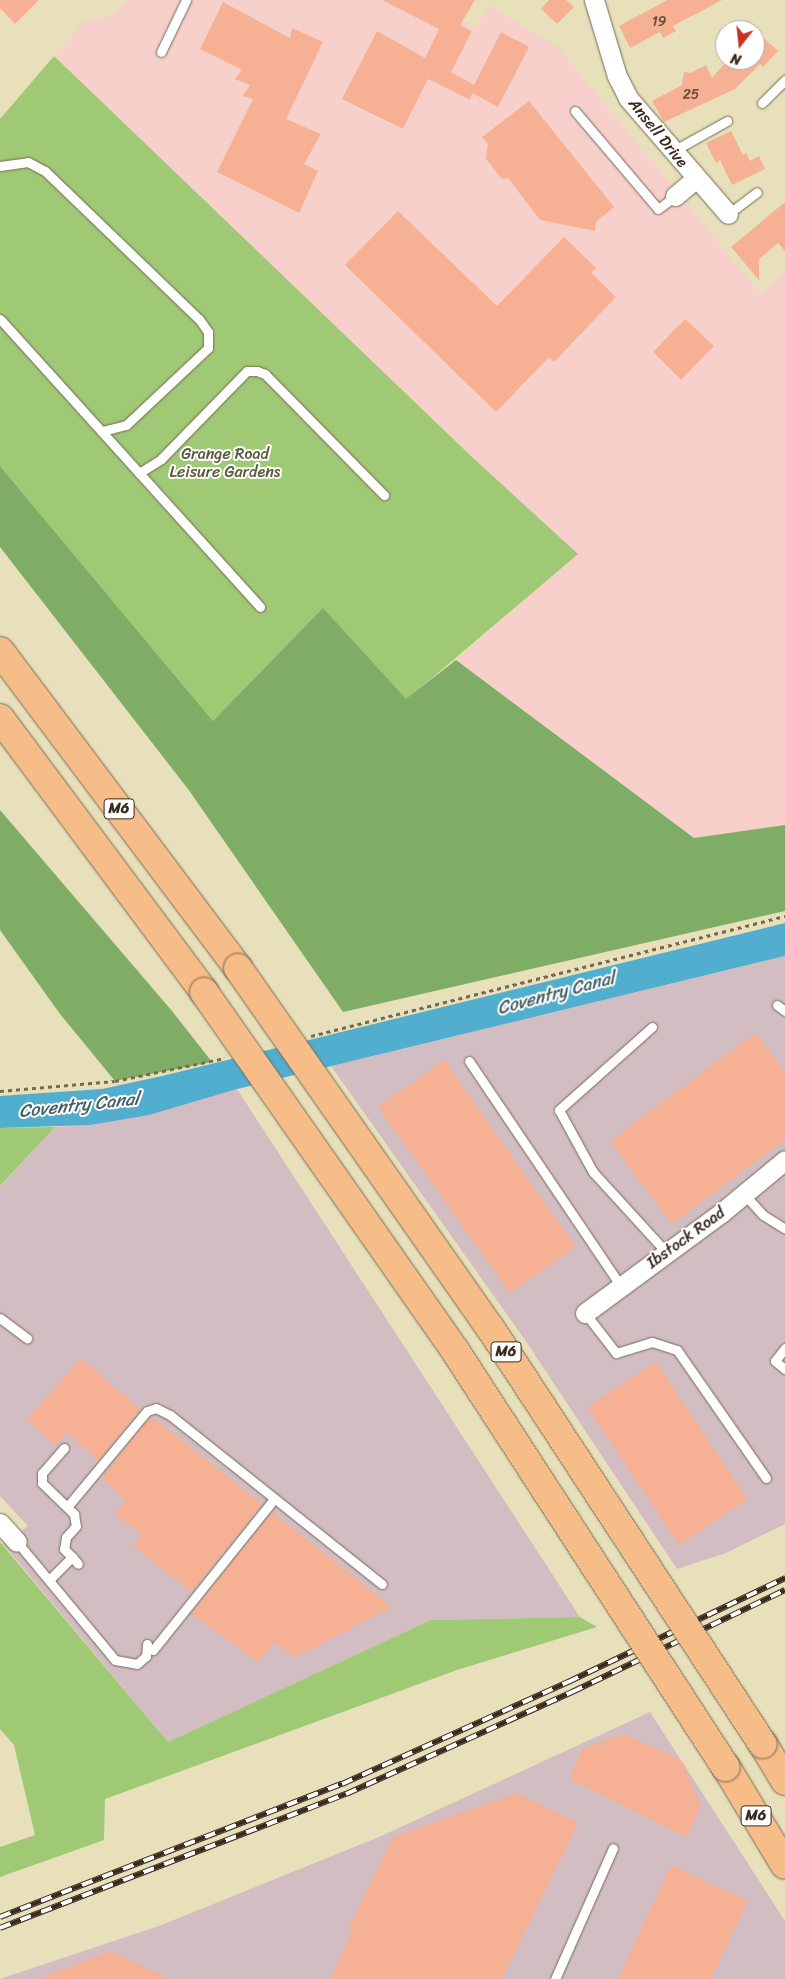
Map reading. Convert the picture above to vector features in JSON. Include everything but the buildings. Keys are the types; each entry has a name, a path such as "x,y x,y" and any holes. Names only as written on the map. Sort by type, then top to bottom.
{"highway":[{"name":"M6","path":"0,650 238,968 491,1329 785,1781"},
{"name":"M6","path":"0,718 204,992 456,1352 726,1767 785,1865"}],"street":[{"name":"Ansell Drive","path":"594,0 617,76 628,98 695,179 728,214"},
{"name":"Ansell Drive","path":"675,196 695,179"},
{"name":"Ibstock Road","path":"584,1312 744,1194 785,1160"},
{"path":"0,1523 17,1542"}],"lane":[{"path":"161,52 186,0"},
{"path":"762,103 785,80"},
{"path":"575,111 658,209 675,196"},
{"path":"672,151 727,121"},
{"path":"0,166 28,162 45,171 199,319 208,332 208,348 154,399 126,425 102,432"},
{"path":"728,214 757,192"},
{"path":"0,319 260,607"},
{"path":"139,473 161,459 247,371 257,371 265,374 384,495"},
{"path":"777,1005 785,1012"},
{"path":"652,1027 559,1110 593,1172 666,1252"},
{"path":"469,1061 620,1286"},
{"path":"744,1194 763,1215 785,1229"},
{"path":"584,1312 616,1353 652,1342 677,1350 766,1478"},
{"path":"0,1318 28,1338"},
{"path":"785,1348 775,1361 785,1369"},
{"path":"67,1507 147,1411 156,1408 170,1415 382,1584"},
{"path":"49,1580 75,1560 64,1549 66,1538 76,1526 74,1514 42,1483 42,1473 64,1448"},
{"path":"17,1542 115,1660 137,1664 146,1656 150,1647 274,1498"},
{"path":"555,1979 613,1848"}],"path":[{"path":"304,1038 785,916"},
{"path":"0,1091 115,1081 230,1057"}],"shaded area":[{"path":"129,0 426,0 475,27 490,6 559,48 761,294 785,272 785,825 694,838 456,660 578,554 472,457 54,56 84,21 113,15"},
{"path":"785,956 785,1524 726,1553 677,1569 525,1340 331,1066"},
{"path":"237,1089 580,1617 431,1620 168,1742 3,1544 28,1526 0,1496 0,1187 55,1127 90,1125"},
{"path":"650,1712 785,1921 785,1979 0,1979 159,1926 379,1837"}],"green space":[{"name":"Grange Road Leisure Gardens","path":"54,56 472,457 578,554 406,700 323,609 213,721 0,466 0,119"},
{"path":"0,466 213,721 323,608 406,699 456,660 694,838 785,825 785,911 343,1012 188,789 0,547"},
{"path":"0,810 172,1011 212,1062 115,1081 60,1014 0,930"},
{"path":"55,1127 0,1186 0,1128"},
{"path":"0,1542 168,1742 431,1620 580,1617 597,1627 457,1670 105,1799 104,1840 0,1877 0,1847 35,1835 14,1745 0,1729"}],"water":[{"name":"Coventry Canal","path":"785,923 785,956 237,1089 149,1115 90,1125 0,1128 0,1096 102,1089 162,1076"}],"railway":[{"path":"0,1917 342,1784 568,1682 785,1578"},
{"path":"0,1928 346,1794 572,1692 785,1590"}]}
